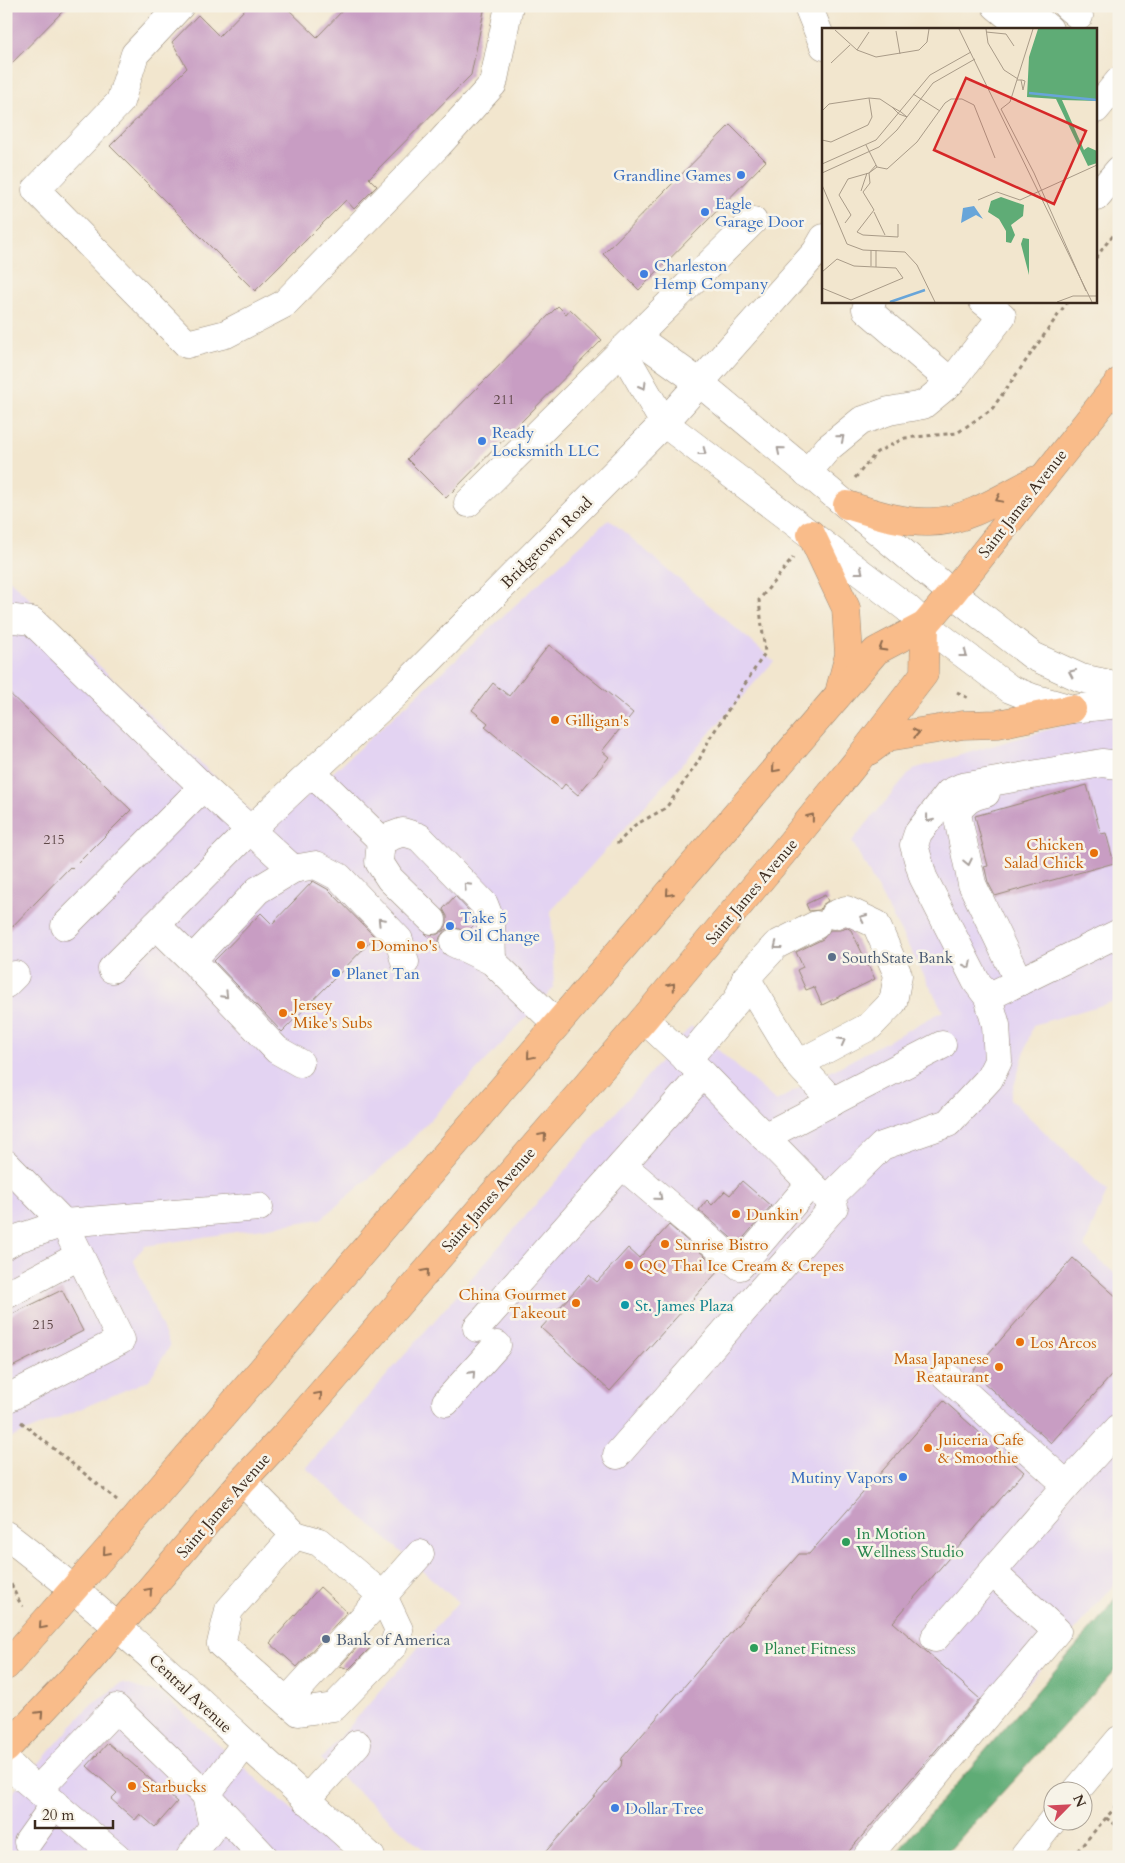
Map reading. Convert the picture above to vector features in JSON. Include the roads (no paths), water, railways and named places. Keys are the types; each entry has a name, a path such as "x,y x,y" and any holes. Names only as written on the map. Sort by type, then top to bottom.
{"main road":[{"name":"Saint James Avenue","path":"6,1666 74,1589 876,651 925,625 1119,382"},
{"path":"847,505 898,519 931,522 962,517 1042,477"},
{"path":"812,534 846,608 850,655 839,694"},
{"name":"Saint James Avenue","path":"6,1749 88,1662 242,1481 288,1432 644,1019 781,855 858,760 924,674 925,625"},
{"path":"858,760 888,737 962,725 998,724 1072,709"}],"street":[{"path":"180,6 135,54 120,102 36,190 187,344 226,334 284,304 439,144 493,84 509,6"},
{"path":"808,6 822,41"},
{"path":"996,6 1023,28"},
{"path":"1021,6 1066,19"},
{"path":"1045,6 1066,19"},
{"path":"1098,107 1119,81"},
{"path":"1098,192 1119,170"},
{"path":"468,503 753,221"},
{"name":"Bridgetown Road","path":"112,969 250,830 401,689 664,423 816,252 822,242"},
{"path":"871,302 866,309 951,382"},
{"path":"807,473 828,448 861,421 889,412 923,405 951,382 999,306"},
{"path":"629,343 700,383 952,593 1034,656 1081,678 1119,686"},
{"path":"629,343 664,423 812,534 907,608 925,625 1010,689 1033,698 1072,709 1119,704"},
{"path":"6,618 32,621 203,787 292,869"},
{"path":"622,1165 740,1266 882,1146 948,1123 989,1079 998,1061 996,1025 988,997 976,982 923,877 914,845 918,833 949,793 962,787 1102,763 1119,765"},
{"path":"1019,982 972,884 957,814 961,804 974,796 1001,788 1103,773 1119,765"},
{"path":"312,773 381,840"},
{"path":"65,926 203,787"},
{"path":"381,840 403,832 419,837 484,904 491,922 492,961"},
{"path":"381,840 379,862 390,879 432,920"},
{"path":"192,960 258,890 292,869 316,865 339,877 400,940 405,962"},
{"path":"477,1328 622,1165 695,1067 738,999 746,978 776,945 846,910 876,924 898,976 893,1002 870,1026 798,1064"},
{"path":"156,925 192,960 277,1050 300,1063"},
{"path":"988,997 1119,933"},
{"path":"454,943 492,961 557,1024"},
{"path":"746,978 798,1064 833,1102"},
{"path":"644,1019 695,1067 822,1195"},
{"path":"764,1137 942,1045"},
{"path":"6,1164 64,1223 121,1340 10,1408"},
{"path":"617,1455 822,1195"},
{"path":"6,1245 16,1239 64,1223 259,1207"},
{"path":"6,1294 80,1256"},
{"path":"446,1402 497,1346"},
{"path":"945,1375 1067,1485"},
{"path":"935,1638 1067,1485 1119,1428"},
{"path":"242,1481 295,1535 319,1542 389,1608 399,1630 393,1646 334,1706 299,1706 221,1644 229,1610 295,1535"},
{"name":"Central Avenue","path":"6,1535 74,1589 142,1647 306,1800 372,1857"},
{"path":"299,1706 389,1608 420,1554"},
{"path":"867,1857 1057,1631 993,1573"},
{"path":"28,1842 46,1797 116,1708 206,1795 264,1857"},
{"path":"1085,1780 1119,1740"},
{"path":"206,1795 246,1744"},
{"path":"306,1800 358,1744"},
{"path":"6,1761 117,1857"},
{"path":"190,1857 213,1827 206,1795"},
{"path":"1024,1857 1045,1830"}],"place":[{"name":"Grandline Games","path":"741,175"},
{"name":"Eagle Garage Door","path":"705,212"},
{"name":"Charleston Hemp Company","path":"644,274"},
{"name":"Ready Locksmith LLC","path":"482,441"},
{"name":"Gilligan's","path":"555,720"},
{"name":"Chicken Salad Chick","path":"1094,853"},
{"name":"Take 5 Oil Change","path":"450,926"},
{"name":"Domino's","path":"361,945"},
{"name":"SouthState Bank","path":"832,957"},
{"name":"Planet Tan","path":"336,973"},
{"name":"Jersey Mike's Subs","path":"283,1013"},
{"name":"Dunkin'","path":"736,1214"},
{"name":"Sunrise Bistro","path":"665,1244"},
{"name":"QQ Thai Ice Cream & Crepes","path":"629,1265"},
{"name":"China Gourmet Takeout","path":"576,1303"},
{"name":"St. James Plaza","path":"625,1305"},
{"name":"Los Arcos","path":"1020,1342"},
{"name":"Masa Japanese Reataurant","path":"999,1367"},
{"name":"Juiceria Cafe & Smoothie","path":"928,1448"},
{"name":"Mutiny Vapors","path":"903,1477"},
{"name":"In Motion Wellness Studio","path":"846,1542"},
{"name":"Bank of America","path":"326,1639"},
{"name":"Planet Fitness","path":"754,1648"},
{"name":"Starbucks","path":"132,1786"},
{"name":"Dollar Tree","path":"615,1808"}]}
